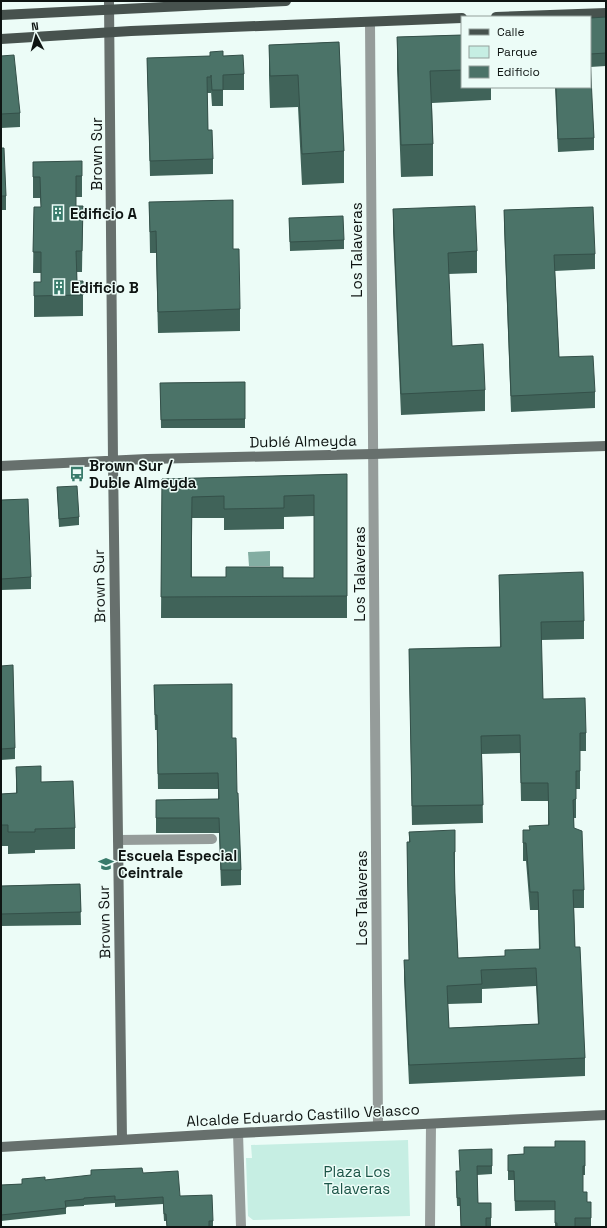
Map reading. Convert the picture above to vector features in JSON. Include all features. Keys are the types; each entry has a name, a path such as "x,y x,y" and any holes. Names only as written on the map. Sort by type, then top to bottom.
{"main road":[{"path":"1,15 109,5 286,1"},
{"name":"Brown Sur","path":"109,5 112,461 122,1140"},
{"path":"524,16 606,13"},
{"path":"1,39 110,32 461,18"},
{"name":"Dublé Almeyda","path":"1,466 112,461 606,446"},
{"name":"Alcalde Eduardo Castillo Velasco","path":"1,1147 606,1115"}],"street":[{"name":"Los Talaveras","path":"370,22 378,1126"},
{"path":"118,840 212,839"},
{"path":"430,1227 431,1124"},
{"path":"238,1134 241,1227"}],"green space":[{"name":"Plaza Los Talaveras","path":"408,1140 410,1216 253,1220 248,1216 246,1158 252,1158 251,1145"}],"shaded area":[{"path":"270,551 270,566 249,566 248,552"}],"building":[{"path":"606,17 606,53 591,54 591,18"},
{"path":"461,35 461,70 430,71 433,144 401,145 397,37"},
{"path":"339,42 344,151 302,154 298,75 270,76 269,45"},
{"path":"223,51 223,56 243,55 244,74 223,75 223,90 212,90 211,75 211,77 207,77 208,130 212,130 213,159 150,161 147,58 210,56 210,52"},
{"path":"14,55 20,113 1,114 1,56"},
{"path":"591,77 594,138 558,139 556,88 591,88"},
{"path":"1,148 4,148 6,196 1,196"},
{"path":"82,161 82,176 76,176 76,206 83,206 82,251 76,251 77,281 83,281 83,295 34,296 34,282 41,282 41,252 33,252 34,207 41,207 40,177 33,177 33,162"},
{"path":"233,200 233,249 239,249 240,309 158,312 156,231 150,232 149,202"},
{"path":"475,206 477,251 448,253 452,346 483,344 485,390 401,394 393,209"},
{"path":"593,207 595,254 554,255 559,357 593,356 595,392 511,396 504,210"},
{"path":"343,216 344,240 290,242 289,218"},
{"path":"245,382 245,419 161,420 160,383"},
{"path":"347,474 347,596 161,597 162,479","holes":["314,495 314,578 283,578 283,567 226,567 226,577 191,577 192,497 224,496 224,509 284,508 284,496"]},
{"path":"77,486 79,517 59,519 57,487"},
{"path":"28,499 31,577 1,579 1,500"},
{"path":"583,572 584,621 541,622 543,699 585,698 586,733 580,733 580,771 576,771 576,799 573,800 574,828 582,831 584,890 573,890 575,947 580,947 585,1058 409,1065 404,960 409,960 407,842 410,842 409,832 455,830 454,852 458,958 505,956 505,950 540,949 538,892 530,892 526,843 523,843 523,830 530,830 529,826 549,825 548,783 521,783 520,735 481,736 483,805 412,806 409,649 501,647 499,575","holes":["536,968 539,1024 449,1028 447,986 482,984 481,970"]},
{"path":"13,665 15,748 1,749 1,666"},
{"path":"232,684 232,738 236,738 241,870 221,870 219,818 156,818 156,800 219,799 218,773 158,774 157,715 155,715 154,685"},
{"path":"41,766 41,782 73,781 75,828 35,829 35,832 8,832 8,825 1,825 1,794 17,793 16,767"},
{"path":"80,884 81,912 1,914 1,886"},
{"path":"555,1141 585,1141 583,1192 587,1192 587,1202 591,1202 591,1218 575,1218 575,1227 557,1227 557,1223 555,1223 555,1201 515,1201 514,1171 508,1171 508,1155 524,1154 524,1147 555,1147"},
{"path":"492,1149 492,1166 477,1166 478,1203 491,1203 491,1218 486,1218 486,1227 461,1227 460,1198 457,1198 456,1171 460,1171 459,1150"},
{"path":"142,1168 143,1173 178,1171 180,1196 212,1195 213,1221 209,1221 209,1227 167,1227 166,1214 164,1214 163,1197 115,1200 115,1196 84,1198 65,1201 66,1208 1,1215 1,1185 22,1184 22,1179 45,1177 45,1180 91,1175 91,1170"}],"place":[{"name":"Edificio A","path":"58,213"},
{"name":"Edificio B","path":"59,287"},
{"name":"Brown Sur / Duble Almeyda","path":"77,474"},
{"name":"Escuela Especial Ceintrale","path":"106,864"}]}
